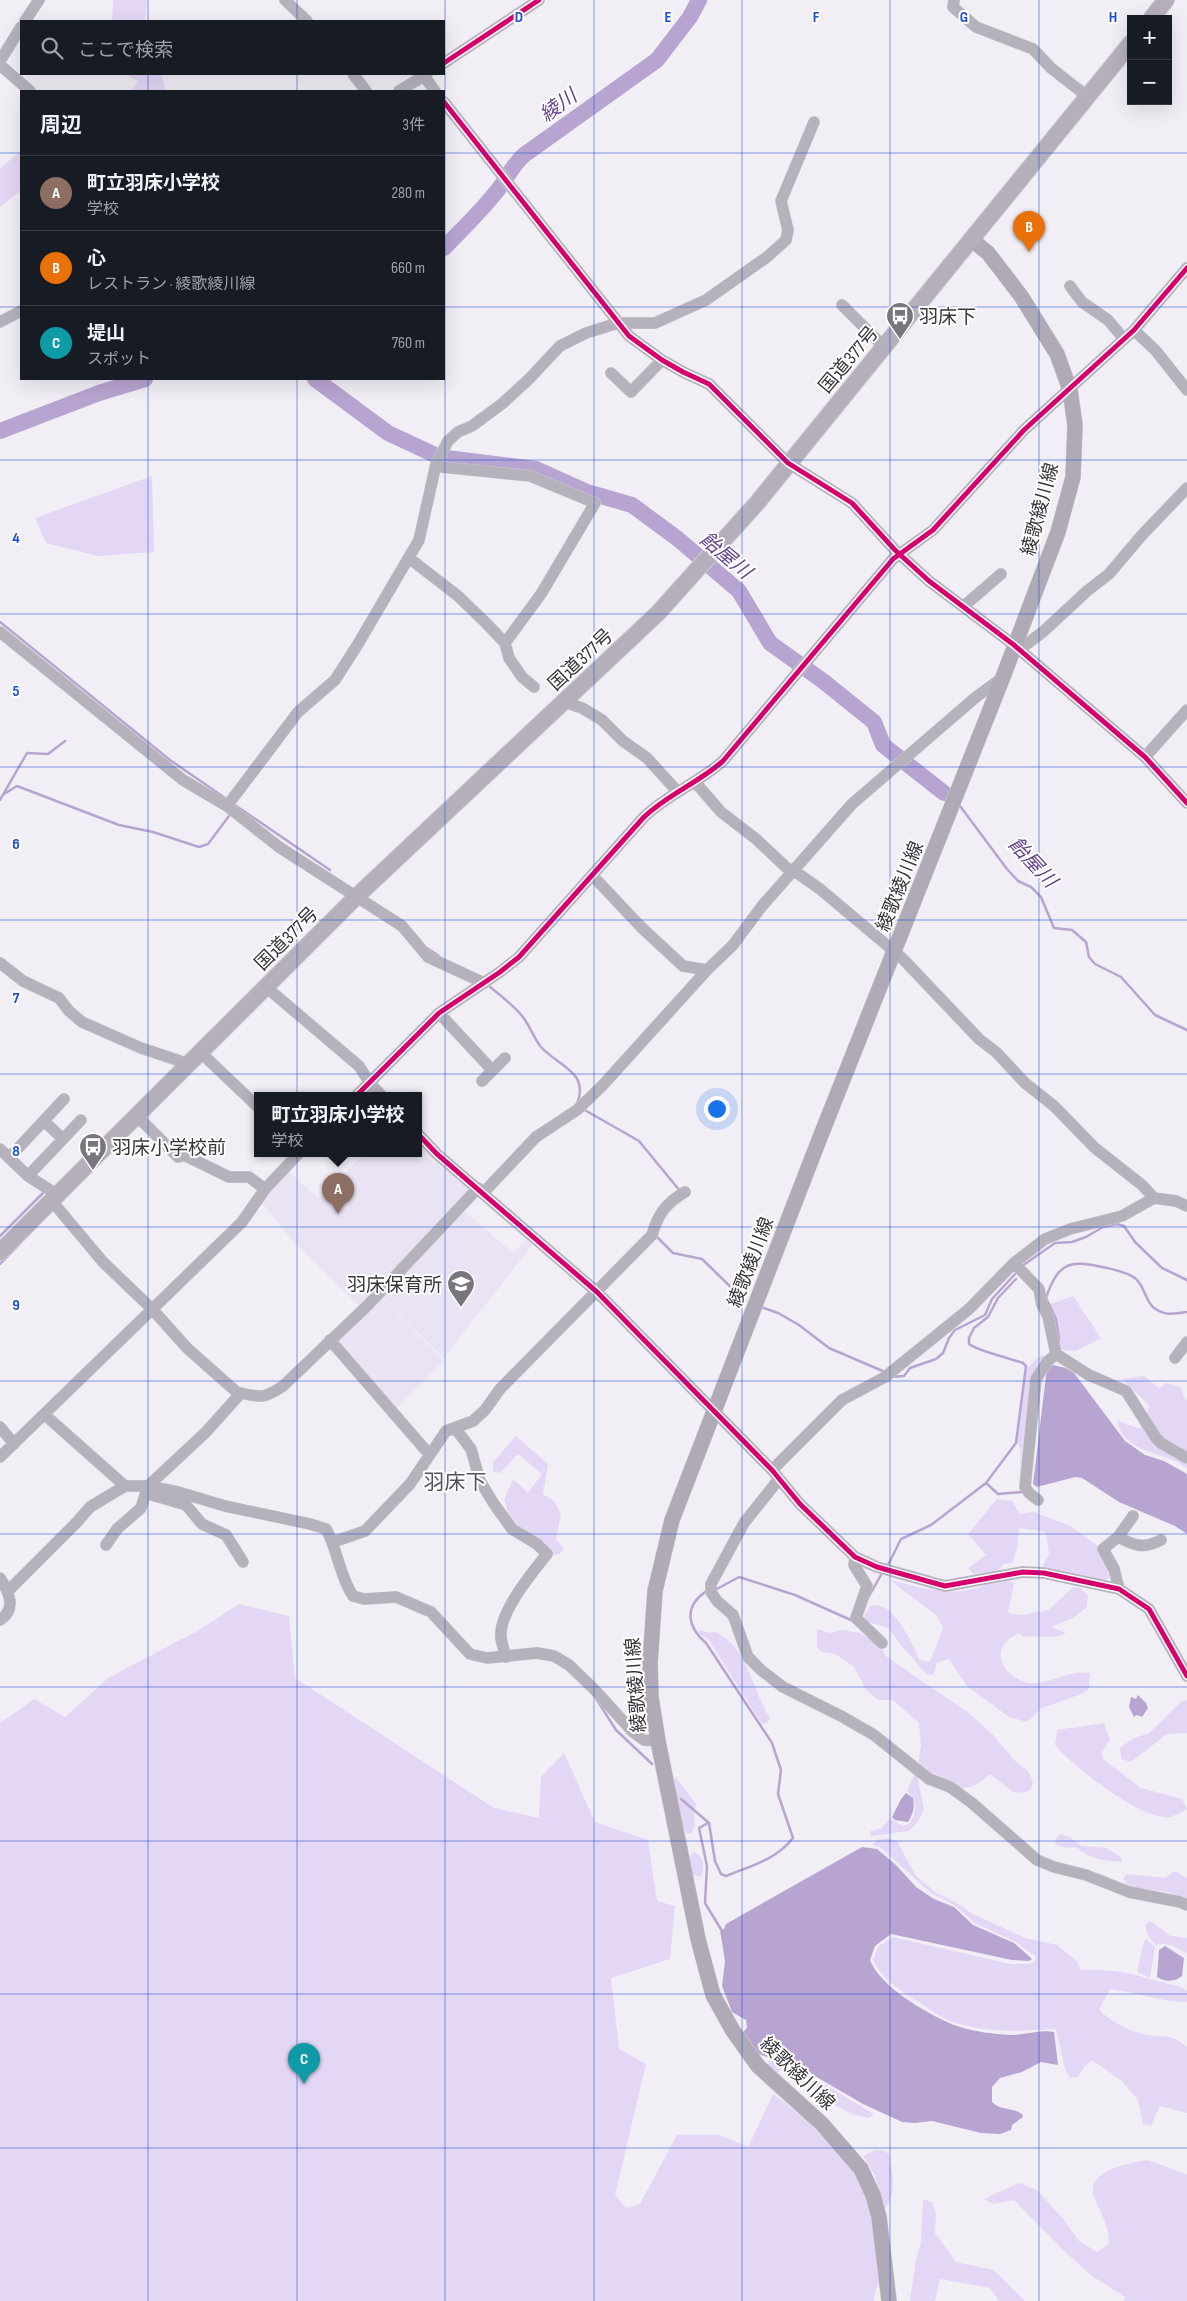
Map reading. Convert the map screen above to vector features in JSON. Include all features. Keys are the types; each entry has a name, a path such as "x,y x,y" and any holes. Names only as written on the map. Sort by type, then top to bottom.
{"highway":[{"path":"1154,15 1166,0"},
{"name":"国道377号","path":"0,1252 357,896 658,612 757,503 1127,48"}],"main road":[{"name":"綾歌綾川線","path":"889,2301 879,2217 873,2194 861,2169 826,2128 758,2066 732,2032 713,1995 698,1938 658,1741 651,1696 650,1663 655,1591 672,1520 713,1410 894,952 1003,678 1017,648 1058,532 1072,477 1075,425 1070,390 1058,354 1021,296 988,253 972,240"}],"street":[{"path":"26,20 39,0"},
{"path":"285,0 306,20"},
{"path":"445,62 538,0"},
{"path":"954,0 953,7 976,27 1033,49 1051,68 1088,97"},
{"path":"0,61 20,29"},
{"path":"0,65 29,90"},
{"path":"354,75 365,90"},
{"path":"402,90 429,81"},
{"path":"445,103 539,224 630,336 662,360 709,384 788,463 852,503 878,533 929,581 1017,648 1145,757 1187,803"},
{"path":"229,803 298,712 335,680 419,540 436,464 448,442 458,432 472,426 503,403 529,380 560,346 586,333 618,323 655,323 706,300 786,240 788,230 781,201 814,122"},
{"path":"360,1092 439,1013 484,983 518,957 659,802 706,776 723,761 802,664 893,559 933,530 1024,430 1134,330 1187,268"},
{"path":"1070,286 1082,302 1108,320 1124,339"},
{"path":"842,305 884,347"},
{"path":"0,322 20,312"},
{"path":"1134,330 1156,350 1187,390"},
{"path":"611,373 632,392 662,360"},
{"path":"436,464 442,467 530,476 596,503 541,594 505,643"},
{"path":"1017,648 1044,631 1087,591 1109,574 1142,535 1187,488"},
{"path":"409,558 458,596 505,643 509,658 522,677 534,687"},
{"path":"964,606 1001,574"},
{"path":"0,632 183,780 229,803 279,846 402,926 428,957 484,983"},
{"path":"106,1544 117,1530 141,1508 147,1490 205,1433 241,1393 259,1398 266,1397 283,1386 368,1305 536,1137 578,1110 707,970 733,945 762,906 852,804 976,698 1003,678"},
{"path":"564,702 582,708 602,720 623,741 647,758 678,791"},
{"path":"1145,757 1187,710"},
{"path":"695,782 721,812 756,839 787,868 793,870 858,919 949,1006 978,1039 996,1052 1025,1083 1054,1106 1095,1148 1142,1185 1154,1198"},
{"path":"592,875 641,927 683,966 707,970"},
{"path":"0,963 23,981 59,998 69,1011 82,1022 141,1048 195,1058 254,1105"},
{"path":"266,987 359,1066 370,1083 379,1092"},
{"path":"439,1013 492,1070"},
{"path":"482,1081 505,1058"},
{"path":"10,1158 64,1099"},
{"path":"136,1115 178,1157 184,1155 229,1177 249,1177 265,1188"},
{"path":"28,1176 81,1120"},
{"path":"44,1121 63,1139"},
{"path":"422,1138 437,1154 597,1292 713,1410 800,1504 855,1557 877,1567 945,1586 1023,1572 1044,1573 1119,1589 1150,1609 1187,1676"},
{"path":"0,1149 28,1176 54,1197 103,1262 153,1310 187,1348 240,1395"},
{"path":"0,1457 242,1222 265,1188 295,1157"},
{"path":"333,1542 365,1531 410,1484 446,1431 473,1421 485,1410 500,1389 652,1235 656,1221 671,1200 682,1194"},
{"path":"1187,1206 1176,1201 1154,1198 1122,1216 1070,1229 1045,1239 1018,1267 888,1375 842,1400 775,1475 744,1523 711,1584 711,1592 717,1601 733,1615 748,1657 783,1687 874,1735 921,1774 950,1786 1037,1860 1054,1867 1086,1874 1129,1892 1187,1905"},
{"path":"1018,1267 1039,1289 1042,1305 1048,1316 1056,1354 1089,1375 1126,1391 1156,1438 1187,1458"},
{"path":"330,1340 429,1454"},
{"path":"1175,1358 1187,1342"},
{"path":"1038,1500 1028,1493 1025,1487 1036,1379 1047,1362 1056,1354"},
{"path":"45,1415 124,1486 178,1492 225,1506 326,1529 333,1542 345,1584 352,1596 364,1599 396,1598 414,1604 430,1612 470,1654 486,1658 537,1653 554,1656 570,1665 633,1732 644,1740 658,1741"},
{"path":"0,1427 14,1444"},
{"path":"456,1428 471,1449 480,1482 512,1529 537,1544 547,1554 517,1593 506,1617 501,1636 506,1657"},
{"path":"8,1591 90,1507 124,1486"},
{"path":"147,1490 186,1505 202,1524 226,1535 243,1562"},
{"path":"1119,1589 1114,1569 1103,1549 1118,1537 1133,1516"},
{"path":"1118,1537 1131,1544 1149,1547 1161,1540"},
{"path":"855,1557 854,1565 867,1586 858,1619 882,1643"},
{"path":"0,1578 8,1591 11,1603 5,1616 0,1620"}],"shaded area":[{"path":"111,0 147,0 145,20 112,20 113,2"},
{"path":"126,75 161,75 166,90 132,90 138,81"},
{"path":"20,152 20,191 0,207 0,168"},
{"path":"152,476 154,552 98,556 46,543 35,518"},
{"path":"422,1143 472,1190 360,1307 291,1239 261,1202 287,1170 318,1198 362,1157 422,1157"},
{"path":"462,1209 513,1253 527,1238 534,1243 446,1355 445,1360 381,1295"},
{"path":"381,1296 444,1361 394,1411 334,1342"},
{"path":"1073,1296 1101,1338 1076,1351 1061,1350 1057,1343 1054,1319 1047,1305"},
{"path":"1045,1355 1038,1363 1031,1378 1019,1479 1021,1451 1017,1441 1025,1371 1038,1357"},
{"path":"1053,1365 1066,1368 1074,1373 1125,1441 1145,1455 1164,1461 1187,1474 1187,1534 1175,1526 1119,1502 1082,1478 1075,1477 1037,1487 1033,1484 1046,1376 1048,1369"},
{"path":"1144,1376 1159,1388 1167,1383 1181,1388 1187,1400 1187,1468 1178,1462 1136,1446 1127,1440 1121,1431 1117,1420 1140,1429 1150,1406 1122,1379"},
{"path":"516,1436 548,1464 543,1494 554,1501 561,1514 556,1539 563,1548 562,1552 557,1555 552,1554 545,1543 511,1521 504,1500 513,1479 528,1493 542,1474 518,1454 500,1473 493,1471 493,1462"},
{"path":"997,1499 1012,1501 1020,1514 1034,1512 1071,1526 1099,1547 1107,1563 1109,1578 1101,1582 1042,1567 1049,1554 1046,1532 1019,1528 1017,1548 1012,1563 1004,1564 995,1572 974,1574 968,1568 986,1555 968,1534"},
{"path":"890,1580 944,1591 969,1590 994,1582 1007,1581 1014,1583 1008,1613 1021,1615 1049,1610 1073,1587 1081,1588 1088,1596 1087,1607 1073,1618 1051,1627 1066,1633 1051,1637 1024,1637 1019,1633 1006,1642 1002,1648 1001,1656 1006,1670 1017,1679 1038,1683 1068,1675 1090,1673 1089,1689 1084,1693 1042,1708 1027,1722 1009,1717 967,1686 949,1659 937,1663 934,1674 927,1675 900,1644 889,1628 868,1622 864,1616 870,1606 886,1609 894,1615 906,1633 920,1660 930,1662 943,1628 937,1616"},
{"path":"239,1604 289,1616 295,1678 494,1808 539,1818 541,1777 564,1753 595,1822 648,1840 657,1901 675,1906 670,1959 611,1978 619,2049 646,2064 615,2195 626,2208 640,2204 677,2135 719,2135 748,2147 773,2094 800,2116 830,2145 844,2160 866,2193 874,2216 881,2276 874,2301 0,2301 0,1723 34,1699 65,1717 108,1678 201,1629"},
{"path":"817,1629 829,1633 842,1630 859,1633 878,1643 887,1657 969,1713 993,1735 1014,1760 1029,1772 1033,1782 1031,1789 1024,1793 1013,1792 990,1774 977,1784 962,1788 933,1776 918,1767 921,1745 919,1723 893,1700 878,1700 866,1690 854,1667 835,1654 821,1652 817,1647"},
{"path":"698,1630 710,1633 715,1631 729,1641 738,1651 770,1718 767,1723 762,1724 708,1639 699,1634"},
{"path":"1138,1695 1148,1708 1142,1717 1137,1715 1134,1717 1129,1707 1131,1697 1136,1699"},
{"path":"1187,1700 1187,1733 1167,1734 1131,1762 1121,1759 1120,1748 1132,1739 1149,1733 1182,1701"},
{"path":"1104,1723 1110,1740 1102,1752 1103,1759 1141,1788 1182,1799 1187,1809 1170,1817 1157,1816 1142,1810 1108,1790 1076,1766 1055,1745 1057,1730"},
{"path":"915,1773 917,1774 924,1810 917,1823 909,1831 870,1836 870,1831 880,1829 890,1819 903,1826 910,1823 915,1811 915,1803 907,1791"},
{"path":"675,1776 696,1804 692,1833 686,1833 681,1821 675,1796"},
{"path":"906,1793 913,1798 912,1814 908,1822 895,1820 892,1817"},
{"path":"1060,1834 1070,1837 1082,1846 1106,1848 1121,1857 1122,1862 1098,1859 1076,1847 1068,1848 1056,1845 1055,1840"},
{"path":"888,1838 897,1841 916,1876 935,1892 973,1914 1025,1938 1057,1945 1077,1961 1081,1970 1132,1974 1181,1987 1187,1991 1187,2002 1110,1989 1099,2010 1113,2021 1128,2029 1146,2035 1169,2037 1187,2047 1187,2113 1160,2106 1151,2126 1143,2124 1138,2100 1122,2081 1092,2060 1084,2067 1078,2077 1070,2078 1065,2069 1056,2029 1001,2030 959,2024 938,2015 890,1982 880,1972 873,1960 879,1946 893,1937 1010,1964 1030,1964 1035,1961 1036,1957 1016,1942 975,1923 953,1904 932,1894 880,1847 872,1845 876,1840"},
{"path":"862,1847 877,1849 896,1865 916,1887 934,1899 954,1907 973,1925 1014,1943 1032,1959 1029,1961 1012,1960 891,1934 875,1946 870,1960 875,1970 883,1979 903,1997 954,2025 979,2032 1004,2035 1044,2031 1054,2032 1058,2065 1041,2062 1022,2072 1000,2078 992,2087 992,2102 995,2105 1022,2114 1023,2117 1012,2125 1011,2130 1000,2134 981,2133 932,2121 902,2122 863,2104 820,2079 803,2068 787,2053 781,2052 767,2057 759,2054 743,2032 747,2028 746,2020 732,2012 722,1986 725,1961 720,1930 724,1929 726,1924"},
{"path":"694,1852 702,1859 703,1870 701,1877 693,1875 690,1866 689,1860"},
{"path":"1175,1871 1187,1878 1187,1898 1167,1892 1128,1887 1123,1878 1127,1874 1165,1878"},
{"path":"1150,1921 1171,1936 1187,1938 1187,1953 1172,1946 1156,1945 1148,1936 1145,1924"},
{"path":"1146,1939 1155,1947 1150,1978 1137,1972"},
{"path":"1165,1946 1184,1958 1182,1976 1177,1979 1166,1980 1157,1977 1159,1950"},
{"path":"786,2056 799,2069 874,2114 869,2118 852,2114 821,2098 809,2081 782,2069 776,2073 767,2066 770,2060"},
{"path":"875,2150 882,2150 889,2154 892,2168 893,2189 885,2209 875,2176 863,2156"},
{"path":"1148,2160 1187,2175 1187,2301 1123,2301 1125,2297 1092,2276 1061,2248 1014,2200 993,2204 984,2199 1019,2183 1037,2190 1064,2220 1079,2241 1097,2252 1109,2244 1106,2225 1095,2200 1093,2190 1095,2182 1101,2175 1110,2170 1130,2163"},
{"path":"923,2199 932,2202 936,2214 935,2233 956,2262 994,2270 1025,2301 999,2301 990,2288 940,2279 935,2301 910,2301 916,2259 921,2242"}],"waterway":[{"name":"綾川","path":"445,247 475,217 524,155 657,60 690,17 699,0"},
{"name":"綾川","path":"0,431 99,393 142,380"},
{"name":"飴屋川","path":"316,380 388,433 433,454"},
{"name":"飴屋川","path":"447,458 536,469 587,492 632,505 678,539 739,591 770,643 823,681 874,722 883,745 944,793"},
{"path":"0,622 170,760 228,800"},
{"path":"0,800 27,753 48,754 65,741"},
{"path":"4,794 17,786 119,825 153,832 199,847 208,844 229,816"},
{"path":"232,803 330,870"},
{"name":"飴屋川","path":"960,806 1007,869 1018,881 1031,887 1041,897 1054,928 1072,930 1086,942 1089,957 1095,964 1121,977 1155,1015 1187,1030"},
{"path":"427,948 439,956"},
{"path":"488,985 522,1015 541,1047 576,1077 580,1093 577,1104"},
{"path":"583,1109 639,1141 680,1191"},
{"path":"0,1236 44,1192"},
{"path":"1022,1266 1055,1243 1072,1242 1086,1237 1103,1227 1117,1224 1124,1226 1135,1242 1162,1268 1187,1280"},
{"path":"0,1264 34,1229"},
{"path":"656,1236 673,1253 702,1259 745,1301"},
{"path":"1059,1340 1056,1319 1046,1298 1056,1276 1068,1266 1075,1264 1095,1265 1127,1273 1139,1282 1149,1302 1158,1311 1174,1314 1187,1312"},
{"path":"891,1377 904,1376 910,1368 936,1359 943,1353 949,1338 955,1330 985,1315 992,1299 1017,1272"},
{"path":"888,1565 901,1539 931,1525 986,1483 1016,1443 1026,1366 1023,1363 986,1352 969,1344 969,1338 974,1328 988,1317 998,1298 1016,1279"},
{"path":"761,1307 778,1313 799,1325 829,1348 885,1372"},
{"path":"986,1483 998,1494 1022,1492"},
{"path":"868,1598 881,1575"},
{"path":"715,1590 739,1577 795,1595 853,1621"},
{"path":"681,1799 709,1823 715,1861 721,1874 726,1876 771,1857 793,1838 778,1794 781,1770 772,1743 692,1624 691,1611 698,1598 705,1592"},
{"path":"597,1700 616,1730 652,1764"},
{"path":"708,1823 699,1828 707,1866 705,1903 722,1931"}],"cycle path":[{"path":"445,62 539,0"},
{"path":"445,103 629,336 662,360 709,384 788,463 852,503 895,550 929,581 1014,645 1145,757 1187,803"},
{"path":"360,1092 439,1013 519,957 644,817 723,761 893,559 933,530 1024,430 1134,330 1187,268"},
{"path":"422,1138 437,1154 597,1292 772,1470 800,1504 855,1557 877,1567 945,1586 1023,1572 1044,1573 1119,1589 1149,1609 1187,1676"}],"place":[{"name":"心","path":"1029,252"},
{"name":"羽床下","path":"900,340"},
{"name":"羽床小学校前","path":"93,1171"},
{"name":"町立羽床小学校","path":"338,1214"},
{"name":"羽床保育所","path":"461,1308"},
{"name":"堤山","path":"304,2084"}],"district":[{"name":"羽床下","path":"455,1482"}]}
